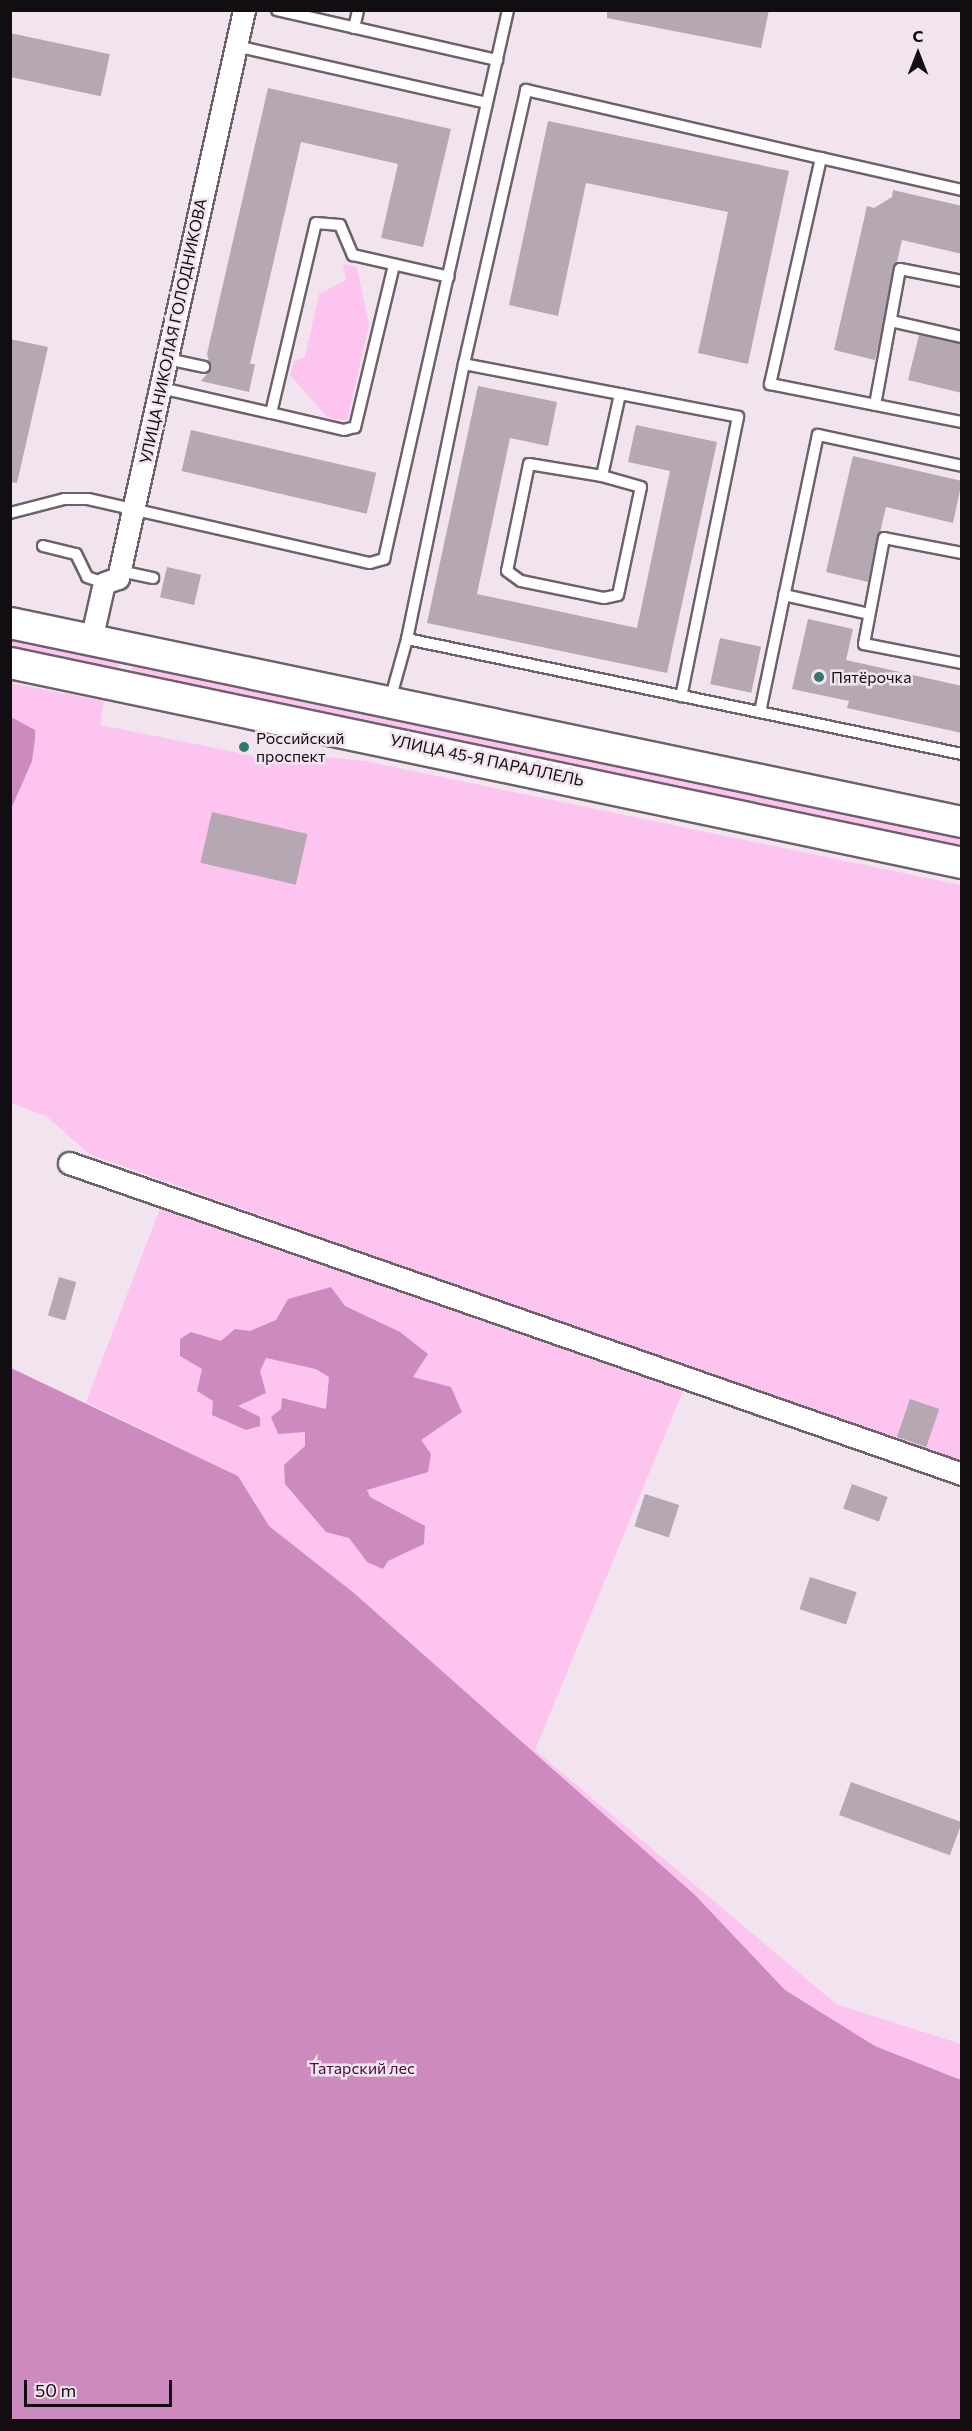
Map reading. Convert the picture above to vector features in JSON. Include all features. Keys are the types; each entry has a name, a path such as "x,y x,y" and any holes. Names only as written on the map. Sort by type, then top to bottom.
{"main road":[{"path":"10,623 962,822"},
{"name":"УЛИЦА 45-Я ПАРАЛЛЕЛЬ","path":"10,663 962,862"}],"street":[{"name":"УЛИЦА НИКОЛАЯ ГОЛОДНИКОВА","path":"91,640 134,509 244,10"},
{"path":"69,1163 962,1474"}],"lane":[{"path":"277,10 497,60"},
{"path":"354,28 358,10"},
{"path":"10,513 75,498 134,509 370,563 384,559 508,10"},
{"path":"236,46 487,103"},
{"path":"389,701 407,639 464,364 526,90 962,190"},
{"path":"821,158 771,384 962,422"},
{"path":"272,413 316,223 340,225 353,255 449,277"},
{"path":"161,388 344,430 355,427 394,265"},
{"path":"874,405 900,268 962,281"},
{"path":"891,321 962,337"},
{"path":"167,359 204,368"},
{"path":"464,364 738,417 681,696"},
{"path":"602,476 620,394"},
{"path":"760,712 818,435 962,466"},
{"path":"529,464 602,476 641,488 618,595 604,598 521,581 507,571 529,464"},
{"path":"962,538 960,552 884,538 864,644 962,663"},
{"path":"43,546 76,554 87,577 153,579"},
{"path":"784,595 869,614"},
{"path":"407,639 962,754"}],"shaded area":[{"path":"343,264 357,267 369,325 347,421 327,417 290,375 294,361 305,357 319,294 346,280"},
{"path":"11,632 121,655 117,674 10,651"},
{"path":"134,659 962,835 958,852 130,676"},
{"path":"10,683 104,701 100,725 270,759 278,752 365,761 961,885 961,1466 89,1154 46,1116 11,1103"},
{"path":"160,1208 683,1391 535,1750 836,2004 961,2044 961,2080 875,2046 785,1990 695,1895 354,1593 269,1526 238,1476 86,1402"}],"green space":[{"path":"11,717 35,730 35,739 32,761 11,809"},
{"path":"331,1287 345,1306 400,1332 428,1354 413,1377 451,1387 462,1412 421,1440 431,1454 428,1472 367,1490 370,1497 425,1526 424,1544 388,1561 383,1569 367,1562 349,1538 326,1532 285,1484 284,1465 305,1446 305,1432 278,1434 271,1417 281,1409 282,1398 326,1409 329,1377 316,1369 266,1358 260,1371 266,1393 238,1406 260,1417 260,1426 246,1430 212,1415 213,1401 197,1391 202,1369 180,1356 180,1339 191,1332 221,1341 235,1329 250,1331 276,1320 288,1299"},
{"name":"Татарский лес","path":"11,1368 238,1476 269,1526 354,1593 695,1895 785,1990 875,2046 961,2080 961,2420 11,2420"}],"building":[{"path":"607,10 769,10 761,48 607,18"},
{"path":"10,33 110,54 101,96 10,77"},
{"path":"268,88 451,129 423,247 381,238 398,164 301,142 250,364 255,364 249,392 201,381 211,369 207,354"},
{"path":"548,121 789,171 748,364 698,353 728,212 586,183 558,316 509,305"},
{"path":"893,190 962,206 962,254 902,240 875,360 834,350 867,206 874,208 892,197"},
{"path":"919,335 962,344 962,393 908,380"},
{"path":"10,339 48,347 17,483 10,482"},
{"path":"478,386 557,402 548,446 510,438 477,594 637,628 670,471 628,462 636,425 717,442 667,673 427,623"},
{"path":"191,430 376,473 367,514 182,471"},
{"path":"853,456 962,481 953,523 886,507 868,582 826,572"},
{"path":"167,567 201,575 194,605 160,597"},
{"path":"808,619 853,629 846,660 962,686 962,733 847,708 849,701 792,689"},
{"path":"720,638 761,647 751,693 710,684"},
{"path":"212,812 307,834 296,885 200,863"},
{"path":"59,1277 76,1282 65,1320 48,1315"},
{"path":"910,1399 939,1409 926,1447 897,1437"},
{"path":"852,1484 888,1497 879,1521 843,1508"},
{"path":"645,1494 679,1505 669,1537 634,1526"},
{"path":"810,1577 857,1592 846,1624 799,1609"},
{"path":"851,1782 962,1822 950,1855 839,1815"}],"place":[{"name":"Пятёрочка","path":"819,677"},
{"name":"Российский проспект","path":"244,747"}]}
